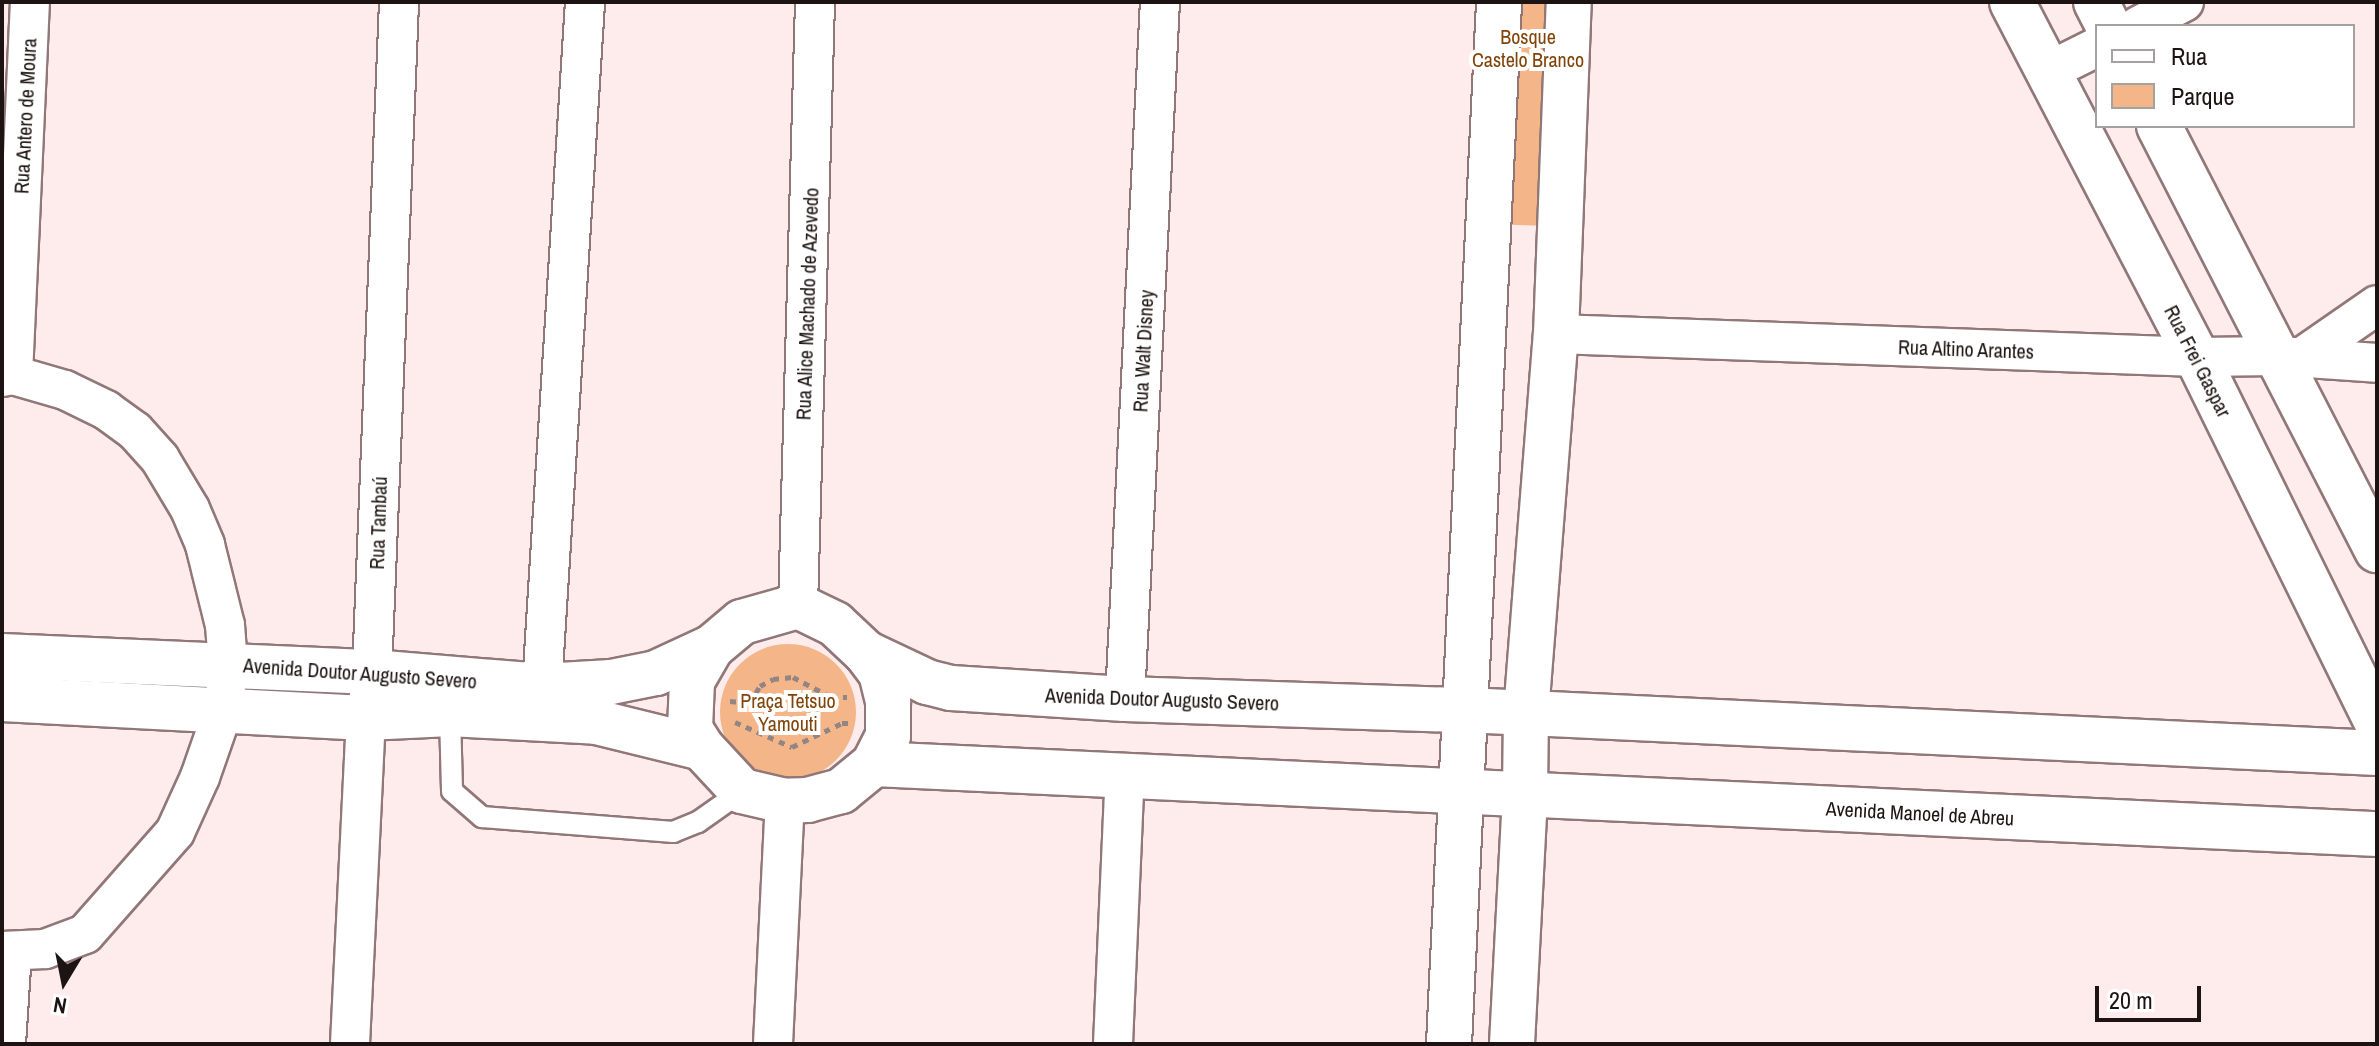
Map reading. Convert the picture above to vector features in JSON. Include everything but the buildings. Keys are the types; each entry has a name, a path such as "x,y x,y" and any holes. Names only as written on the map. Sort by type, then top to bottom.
{"street":[{"name":"Rua Antero de Moura","path":"8,376 30,2"},
{"name":"Rua Tambaú","path":"350,1044 366,718 372,672 399,2"},
{"path":"542,686 585,2"},
{"name":"Rua Alice Machado de Azevedo","path":"798,606 815,2"},
{"name":"Rua Walt Disney","path":"1125,699 1160,2"},
{"path":"1449,1044 1464,790 1465,710 1499,2"},
{"path":"1512,1044 1525,794 1526,713 1556,334 1569,2"},
{"name":"Rua Frei Gaspar","path":"2012,2 2197,357 2377,723"},
{"path":"2096,2 2107,24"},
{"path":"2142,24 2184,2"},
{"path":"2047,72 2095,48"},
{"path":"2160,128 2290,356 2377,550"},
{"path":"2290,356 2377,305"},
{"name":"Rua Altino Arantes","path":"1556,334 2197,357 2290,356 2377,363"},
{"path":"6,1044 7,952 45,949 85,934 175,832 200,777 224,708 228,665 225,625 205,545 190,509 160,459 135,431 106,410 65,390 8,376"},
{"path":"798,606 835,624 866,653 881,673 888,702 888,736 874,764 841,791 808,800 785,801 742,791 702,748 690,729 692,681 712,647 742,622 798,606"},
{"name":"Avenida Doutor Augusto Severo","path":"2,656 372,672 542,686 611,682 656,673 712,647"},
{"name":"Avenida Doutor Augusto Severo","path":"866,653 927,682 951,688 1125,699 1526,713"},
{"name":"Avenida Doutor Augusto Severo","path":"2,699 224,708 366,718 450,714 596,722 702,748"},
{"path":"1526,713 2377,753"},
{"path":"874,764 1464,790"},
{"path":"1113,1044 1125,773"},
{"name":"Avenida Manoel de Abreu","path":"1464,790 2377,834"},
{"path":"773,1044 785,801"}],"lane":[{"path":"450,714 452,791 482,817 673,832 698,822 742,791"}],"green space":[{"name":"Bosque Castelo Branco","path":"1494,2 1567,2 1551,226 1481,224"},
{"name":"Praça Tetsuo Yamouti","path":"788,644 814,649 836,664 851,686 856,712 851,738 836,760 814,775 788,780 762,775 740,760 725,738 720,712 725,686 740,664 762,649"}]}
